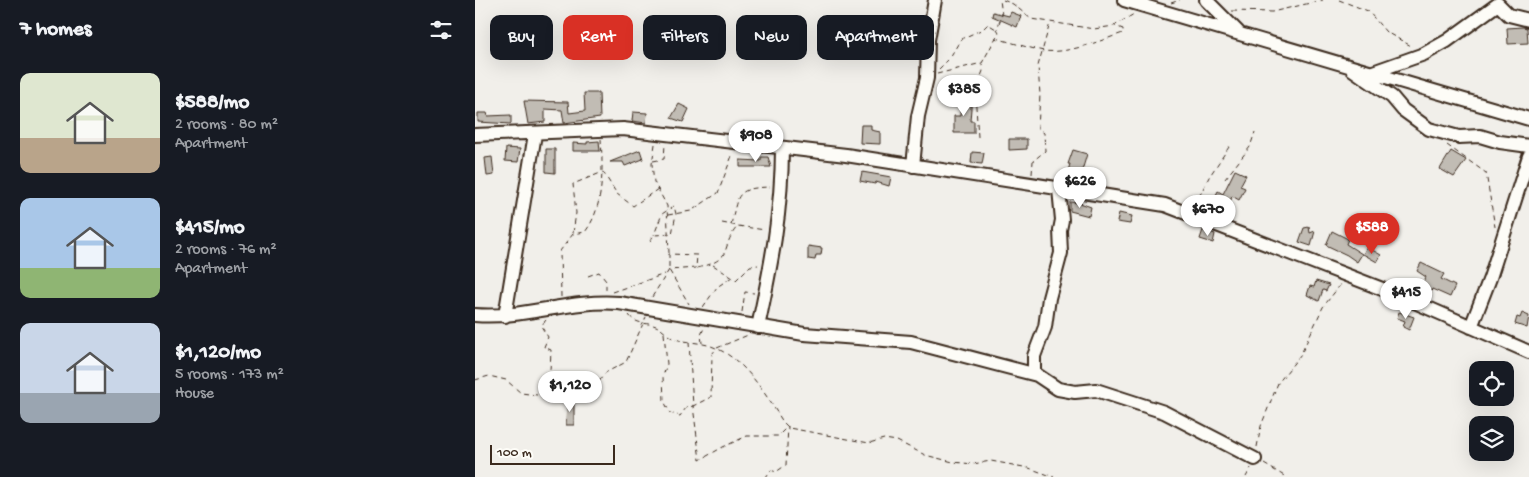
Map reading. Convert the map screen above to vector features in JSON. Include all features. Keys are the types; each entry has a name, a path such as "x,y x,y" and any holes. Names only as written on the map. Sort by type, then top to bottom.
{"street":[{"path":"913,166 918,116 927,78 928,40 935,0"},
{"path":"1124,0 1373,72 1529,120"},
{"path":"1206,0 1240,34"},
{"path":"1373,72 1424,54 1447,41 1498,4 1509,15 1529,20"},
{"path":"1349,66 1392,97 1403,110 1429,130 1459,137 1480,136 1500,142 1529,146"},
{"path":"475,135 623,129 737,142 913,166 1165,205 1343,274 1529,352"},
{"path":"505,316 535,134"},
{"path":"758,327 776,232 782,187 782,148"},
{"path":"1471,327 1490,278 1529,156"},
{"path":"1037,375 1033,365 1034,356 1045,327 1049,298 1059,268 1061,253 1060,230 1062,220 1059,189"},
{"path":"475,315 505,316 603,302 619,303 803,334 911,342 1037,375 1058,389 1075,392 1096,390 1165,412 1255,459"}],"path":[{"path":"978,136 975,92 983,71 982,63 999,32 997,29 1002,15 1000,0"},
{"path":"1003,0 1013,4 1031,18 1050,23 1064,22 1094,29 1115,26 1137,13"},
{"path":"1153,8 1180,0"},
{"path":"1217,11 1272,12 1323,0"},
{"path":"1339,0 1368,11 1386,32 1424,54"},
{"path":"1028,184 1033,172 1033,161 1045,151 1044,133 1038,128 1037,120 1040,95 1038,66 1050,23"},
{"path":"982,63 934,76 961,39 987,24 997,29"},
{"path":"995,38 1042,51 1079,46 1123,33 1123,29 1115,26"},
{"path":"573,234 585,232 592,224 603,172 600,130"},
{"path":"1225,180 1250,147 1255,132"},
{"path":"652,161 665,159 661,134"},
{"path":"661,134 652,161 654,182 667,209 669,270 700,317 704,328 696,342"},
{"path":"667,215 691,211 718,193 737,142"},
{"path":"1191,214 1209,177 1231,144"},
{"path":"1461,155 1486,173 1495,230"},
{"path":"603,172 617,194 633,206 658,189"},
{"path":"558,307 562,300 560,251 573,234 576,213 573,184 603,172"},
{"path":"731,225 738,196 749,188 782,187"},
{"path":"650,241 661,214 674,206 676,214 672,234 653,235"},
{"path":"722,224 776,232"},
{"path":"475,380 489,376 506,380 521,393 537,395 549,392 565,396 585,391 598,383 605,373 626,362 641,324 646,318 654,292 669,270 696,268 713,264 727,252 732,232 738,226"},
{"path":"669,254 697,254 696,268"},
{"path":"713,264 736,280 750,266 771,264"},
{"path":"588,276 599,272 606,281 606,294 666,274"},
{"path":"1246,477 1255,459 1261,426 1277,383 1301,354 1323,307 1340,285 1343,274"},
{"path":"700,317 717,287 732,278"},
{"path":"743,324 742,310 745,292 765,293"},
{"path":"619,303 631,319 641,324 650,324 673,339 703,343 717,348 733,358 752,377 788,426 786,465 776,472 771,470 766,477"},
{"path":"547,319 541,326 548,337 544,347 551,350 549,392"},
{"path":"664,332 667,364 663,376 664,401 670,413 680,416 685,408 711,397 712,354 717,348 749,335 758,327"},
{"path":"701,334 703,343"},
{"path":"689,341 693,406 700,460 723,446 747,436 778,436 788,426"},
{"path":"788,426 869,443 884,440 897,441 925,455 953,462 973,464 991,461 1029,468 1053,477"},
{"path":"1255,459 1286,477"}],"building":[{"path":"993,12 1009,16 1011,12 1021,16 1017,27 992,16"},
{"path":"1507,28 1527,28 1528,43 1508,44"},
{"path":"584,93 599,93 600,118 564,123 562,110 545,109 545,122 528,124 524,101 568,102 569,113 585,111"},
{"path":"961,95 972,96 970,121 974,121 974,133 954,133 954,116 960,116"},
{"path":"679,104 689,109 683,122 671,118"},
{"path":"633,112 647,113 646,123 632,121"},
{"path":"478,113 487,113 488,116 511,115 511,124 478,122"},
{"path":"861,125 871,125 871,130 880,132 880,144 860,143"},
{"path":"1009,139 1027,139 1027,149 1009,150"},
{"path":"599,141 600,151 573,151 573,143 587,144 587,142"},
{"path":"506,148 520,149 518,162 505,161"},
{"path":"546,149 555,149 555,173 546,172"},
{"path":"640,150 643,159 625,166 623,162 610,162"},
{"path":"1073,150 1087,154 1081,174 1068,171 1070,164 1068,164"},
{"path":"1451,151 1466,160 1454,177 1440,169"},
{"path":"972,152 984,153 982,164 971,163"},
{"path":"492,157 494,175 487,176 485,158"},
{"path":"761,157 768,157 771,167 740,167 740,160 761,161"},
{"path":"1235,170 1246,175 1240,186 1245,188 1239,200 1232,196 1227,213 1213,209 1215,202 1213,201 1218,191 1223,194"},
{"path":"862,172 891,177 889,186 876,182 875,184 860,181"},
{"path":"1070,202 1091,207 1089,216 1070,211"},
{"path":"1119,213 1132,216 1130,224 1117,222"},
{"path":"1309,227 1310,233 1315,231 1311,246 1299,242 1304,228"},
{"path":"1203,230 1215,234 1213,243 1200,239"},
{"path":"1332,231 1348,239 1346,244 1362,254 1357,262 1326,245"},
{"path":"808,246 822,248 821,255 816,255 815,260 808,259"},
{"path":"1367,247 1381,255 1377,262 1363,254"},
{"path":"1421,263 1444,274 1441,279 1455,286 1450,297 1432,289 1431,292 1420,288 1426,277 1417,271"},
{"path":"1316,281 1329,285 1326,291 1323,290 1319,301 1307,295 1310,286 1314,287"},
{"path":"1399,312 1414,317 1409,330 1403,327 1405,321 1397,318"},
{"path":"1522,313 1529,316 1527,328 1515,324 1517,317 1520,318"},
{"path":"567,401 574,401 574,425 566,425"}]}
